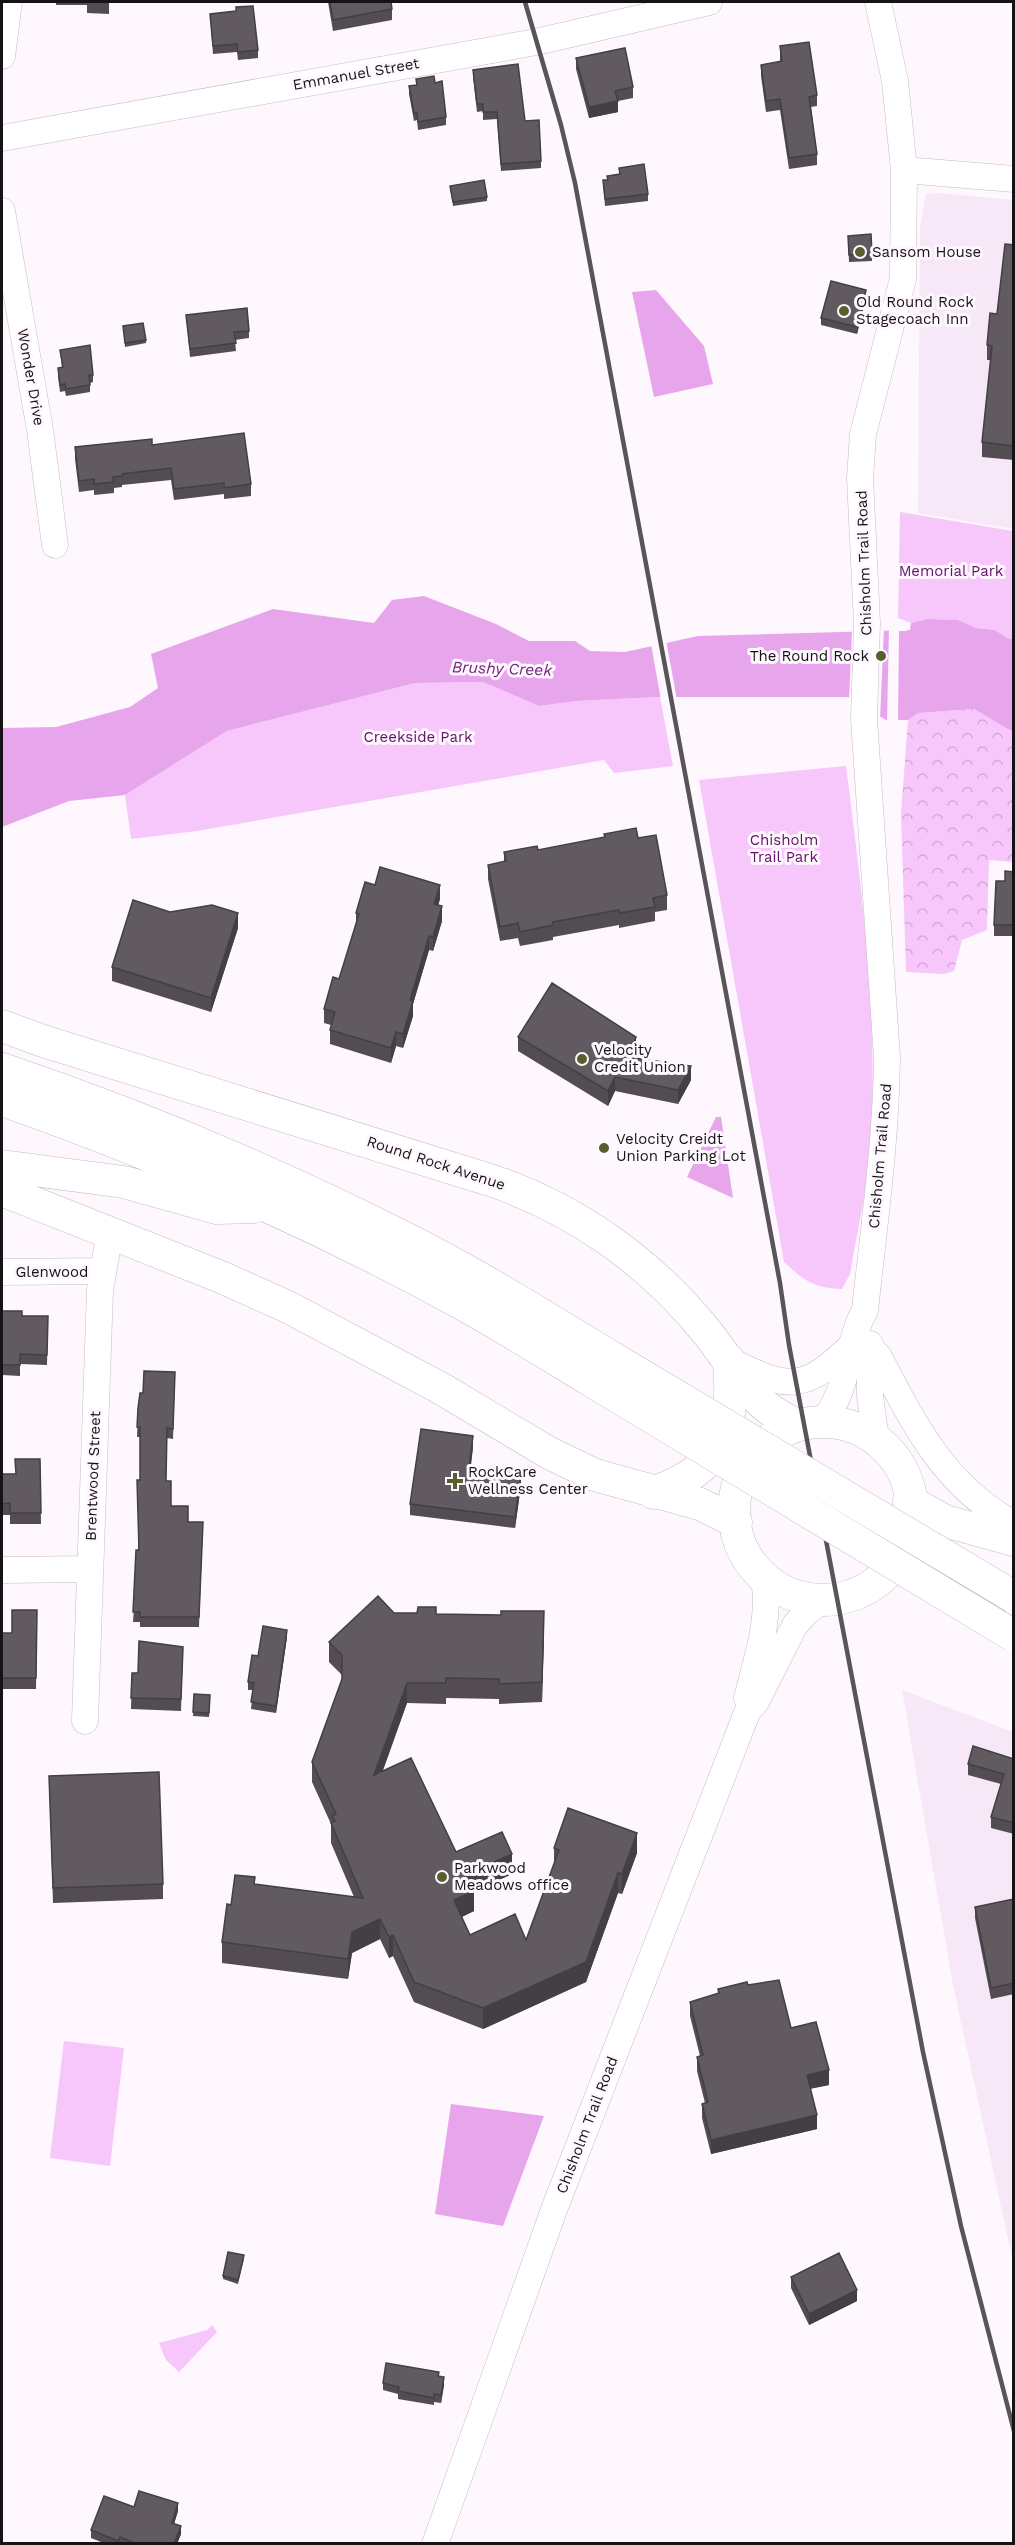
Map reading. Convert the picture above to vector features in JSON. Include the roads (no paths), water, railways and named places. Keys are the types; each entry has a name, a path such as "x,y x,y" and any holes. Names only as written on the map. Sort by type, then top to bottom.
{"main road":[{"name":"Round Rock Avenue","path":"2,1026 43,1041 493,1181 547,1202 585,1224 652,1272 678,1297 756,1397 773,1413 809,1423"},
{"path":"2,1069 151,1123 392,1231 1014,1636"},
{"path":"2,1100 147,1153 364,1253 466,1306 603,1370 1014,1597"},
{"path":"2,1166 124,1182 164,1191 217,1208 267,1207"},
{"path":"2,1190 221,1277 288,1307 442,1389 549,1453 595,1475 653,1493 700,1504 736,1522"},
{"path":"653,1493 682,1482 702,1468 719,1448 729,1420 731,1399 729,1360"},
{"path":"809,1423 852,1425 876,1439 899,1466 906,1482 909,1501 909,1523 903,1546 884,1575 870,1586 846,1599 821,1601 805,1600 788,1594 764,1579 747,1556 736,1522 737,1493 748,1466 766,1443 809,1423"},
{"path":"909,1501 945,1521 1014,1540"}],"street":[{"path":"2,56 9,2"},
{"name":"Emmanuel Street","path":"2,138 536,42 628,10 709,2"},
{"name":"Chisholm Trail Road","path":"809,1423 836,1403 870,1325 865,1310 884,1152 887,1058 864,719 867,623 861,478 863,434 903,279 904,170 895,81 878,2"},
{"path":"904,170 1014,179"},
{"name":"Wonder Drive","path":"2,211 40,430 55,545"},
{"name":"Brentwood Street","path":"85,1721 89,1569 103,1271 110,1233"},
{"name":"Glenwood","path":"2,1272 103,1271"},
{"path":"729,1360 759,1375 780,1381 796,1382 815,1377 862,1345 879,1357 929,1449 971,1495 995,1514 1014,1524"},
{"name":"Chisholm Trail Road","path":"862,1345 876,1439"},
{"path":"2,1570 89,1569"},
{"name":"Chisholm Trail Road","path":"748,1710 747,1699 767,1615 764,1579"},
{"name":"Chisholm Trail Road","path":"435,2544 555,2207 748,1710 756,1702 795,1625 821,1601"}],"water":[{"path":"656,290 704,346 713,384 654,397 632,292"},
{"name":"Brushy Creek","path":"424,596 496,624 529,641 575,641 590,651 625,652 698,636 910,630 911,623 927,619 958,620 976,628 995,630 1013,639 1013,732 974,709 918,713 908,720 886,720 848,697 659,697 576,701 539,706 483,682 415,683 227,731 125,795 69,801 2,827 2,728 56,727 130,707 158,688 151,654 273,609 374,623 392,600"},
{"path":"716,1117 721,1117 733,1198 687,1177"},
{"path":"451,2104 544,2116 503,2226 435,2214"}],"railway":[{"path":"525,2 561,125 575,183 780,1283 789,1345 923,2052 961,2226 1014,2431"}],"place":[{"name":"Sansom House","path":"860,252"},
{"name":"Old Round Rock Stagecoach Inn","path":"844,311"},
{"name":"The Round Rock","path":"881,656"},
{"name":"Velocity Credit Union","path":"582,1059"},
{"name":"Velocity Creidt Union Parking Lot","path":"604,1148"},
{"name":"RockCare Wellness Center","path":"455,1481"},
{"name":"Parkwood Meadows office","path":"442,1877"}],"park label":[{"name":"Memorial Park","path":"951,571"},
{"name":"Creekside Park","path":"418,737"},
{"name":"Chisholm Trail Park","path":"784,848"}]}
